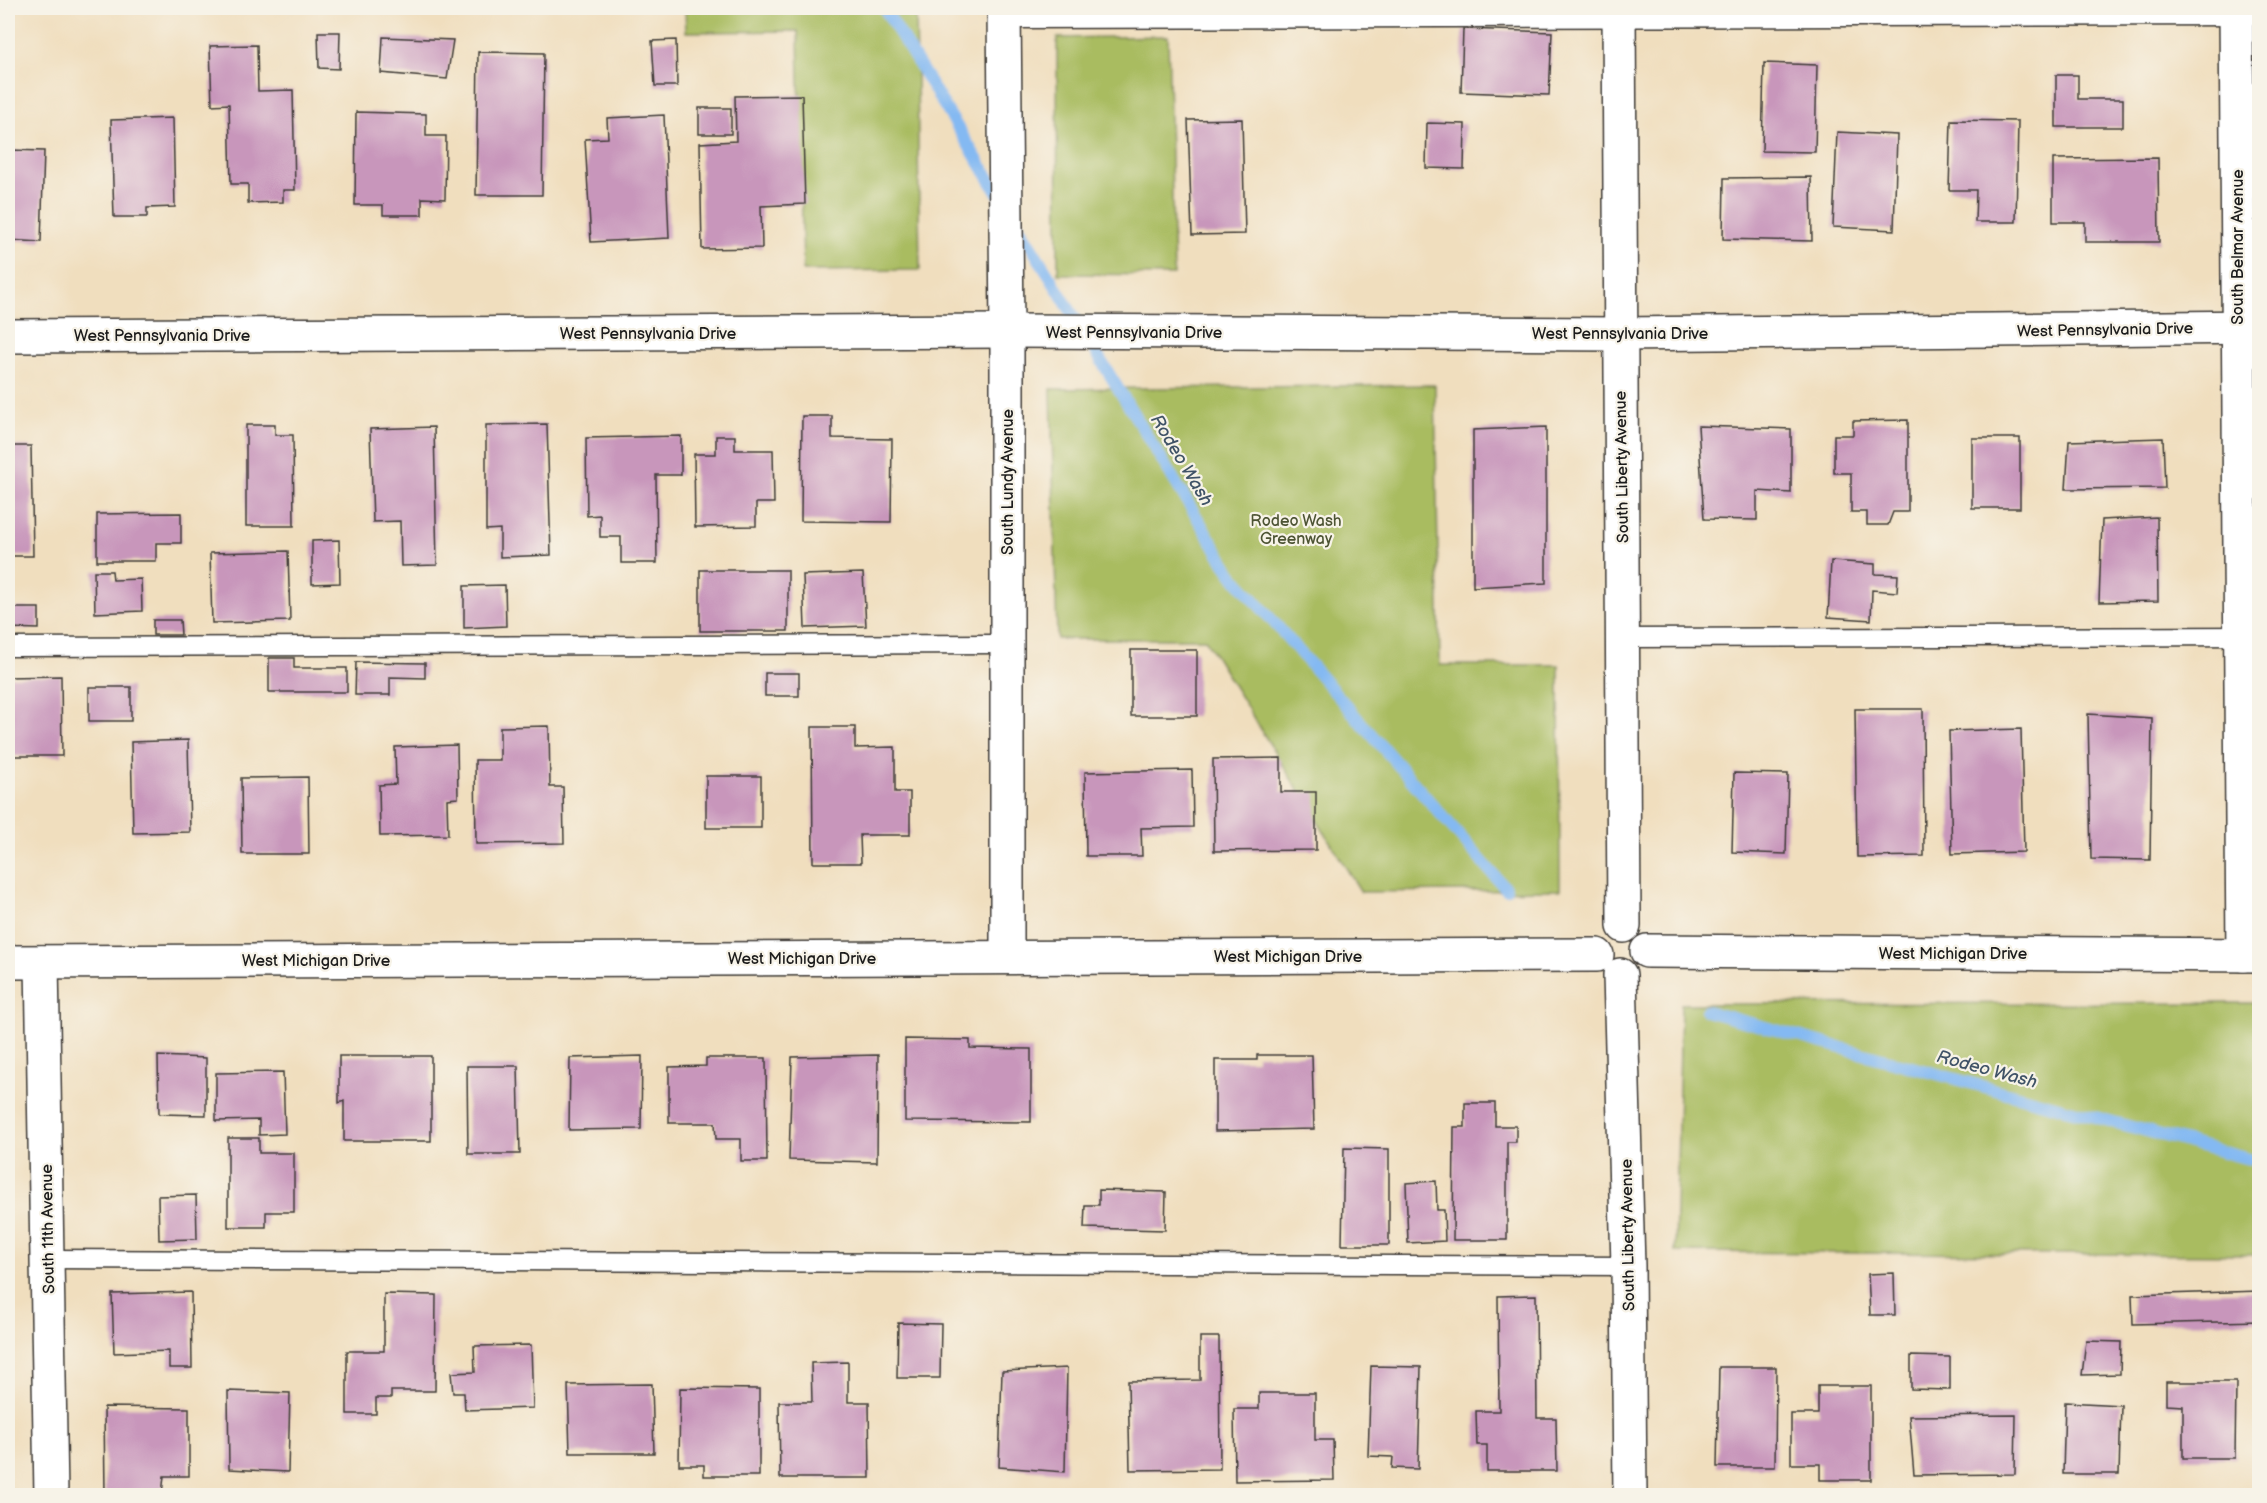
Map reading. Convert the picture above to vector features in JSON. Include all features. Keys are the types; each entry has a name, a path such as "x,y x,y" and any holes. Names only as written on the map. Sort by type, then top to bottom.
{"street":[{"name":"South Lundy Avenue","path":"1004,13 1007,331 1007,957"},
{"name":"South Liberty Avenue","path":"1618,13 1624,926"},
{"name":"South Belmar Avenue","path":"2244,13 2251,955"},
{"name":"West Pennsylvania Drive","path":"8,336 1007,331 1620,334 2248,327"},
{"path":"1624,926 1636,930 1646,943 1647,951 1646,959 1636,971 1609,965 1600,939 1612,928 1624,926"},
{"name":"West Michigan Drive","path":"1647,951 2251,955"},
{"name":"West Michigan Drive","path":"8,962 1007,957 1609,965"},
{"name":"South 11th Avenue","path":"42,962 51,1496"},
{"name":"South Liberty Avenue","path":"1609,965 1628,1266 1630,1496"}],"lane":[{"path":"1004,13 2244,13"},
{"path":"1623,638 2250,636"},
{"path":"8,647 1007,644"},
{"path":"48,1259 1628,1266"}],"green space":[{"path":"685,8 916,8 920,270 803,271 798,31 686,32"},
{"path":"1168,36 1174,275 1058,274 1057,38"},
{"name":"Rodeo Wash Greenway","path":"1435,385 1440,665 1559,665 1560,890 1361,892 1205,639 1057,639 1051,389"},
{"path":"2259,1003 2259,1255 1675,1252 1681,1004"}],"building":[{"path":"1463,29 1552,32 1549,95 1461,92"},
{"path":"318,32 340,32 339,69 319,68"},
{"path":"383,37 453,40 447,79 381,73"},
{"path":"676,40 677,86 655,86 652,41"},
{"path":"257,45 258,91 293,90 295,190 283,190 283,202 248,203 248,184 231,184 229,104 212,105 210,46"},
{"path":"478,52 544,53 542,195 476,195"},
{"path":"1764,63 1817,65 1815,152 1762,151"},
{"path":"2056,75 2078,75 2078,99 2123,99 2123,127 2056,127"},
{"path":"802,95 805,204 761,206 762,248 702,249 700,143 736,141 735,96"},
{"path":"699,108 731,108 731,134 699,134"},
{"path":"356,112 426,114 426,136 446,136 445,199 422,198 422,215 383,215 383,205 355,205"},
{"path":"664,115 669,238 591,242 585,139 608,138 607,118"},
{"path":"173,118 175,207 147,208 147,217 114,217 111,120"},
{"path":"1242,119 1245,234 1192,235 1188,120"},
{"path":"1951,120 2018,121 2016,222 1975,222 1976,190 1949,190"},
{"path":"1427,123 1465,124 1464,169 1426,168"},
{"path":"1837,132 1897,135 1894,230 1833,227"},
{"path":"8,150 44,151 41,242 8,240"},
{"path":"2158,158 2159,242 2085,242 2085,222 2053,222 2053,159"},
{"path":"1811,177 1812,241 1723,239 1724,178"},
{"path":"802,416 832,416 832,438 892,439 891,522 801,521"},
{"path":"1908,420 1908,512 1893,512 1888,525 1867,525 1867,512 1851,512 1851,473 1834,473 1834,435 1853,435 1853,421"},
{"path":"547,424 551,555 500,557 500,529 486,530 486,425"},
{"path":"246,425 275,425 275,435 293,435 294,526 246,526"},
{"path":"1698,426 1791,429 1791,493 1757,491 1757,520 1704,519"},
{"path":"434,427 437,565 401,566 400,521 373,522 370,429"},
{"path":"1546,427 1546,583 1473,587 1473,430"},
{"path":"681,436 681,475 656,475 657,563 621,563 621,537 600,537 600,515 587,516 586,438"},
{"path":"716,436 735,436 735,450 773,450 774,503 756,503 756,526 695,527 694,454 716,454"},
{"path":"1972,438 2020,438 2020,508 1972,508"},
{"path":"2163,438 2165,488 2066,489 2069,441"},
{"path":"8,446 31,446 33,556 8,556"},
{"path":"181,513 181,543 156,543 156,561 97,561 97,514"},
{"path":"2157,517 2158,601 2099,602 2102,520"},
{"path":"339,540 340,583 312,584 312,541"},
{"path":"288,551 290,621 212,623 210,553"},
{"path":"1831,561 1875,564 1875,574 1898,575 1897,592 1872,590 1871,620 1828,617"},
{"path":"700,570 788,570 788,631 700,631"},
{"path":"94,571 112,571 113,580 141,579 142,611 95,613"},
{"path":"863,573 866,626 805,628 803,575"},
{"path":"505,585 506,626 464,628 464,586"},
{"path":"8,608 39,608 39,629 8,628"},
{"path":"153,620 180,620 181,635 153,635"},
{"path":"1131,650 1197,650 1197,716 1131,716"},
{"path":"269,658 294,658 294,668 347,668 347,692 269,692"},
{"path":"356,662 425,663 425,678 390,677 390,695 355,695"},
{"path":"765,673 799,673 799,696 765,696"},
{"path":"61,676 62,756 8,756 8,677"},
{"path":"89,687 131,687 131,721 89,721"},
{"path":"1855,709 1923,709 1924,856 1857,857"},
{"path":"2088,714 2152,718 2150,860 2091,859"},
{"path":"549,726 550,787 563,787 564,843 476,844 475,760 500,760 500,727"},
{"path":"812,727 855,727 855,748 895,747 895,792 910,792 910,835 860,835 861,863 813,863"},
{"path":"2021,729 2024,852 1952,854 1949,731"},
{"path":"188,740 190,832 133,833 131,742"},
{"path":"457,745 458,798 447,799 448,835 380,836 379,785 396,784 395,747"},
{"path":"1281,758 1281,792 1316,792 1316,850 1214,851 1213,759"},
{"path":"1192,770 1193,827 1141,828 1142,856 1086,856 1085,772"},
{"path":"1734,773 1788,774 1786,854 1732,852"},
{"path":"706,776 761,776 761,828 706,828"},
{"path":"308,777 309,854 242,854 241,778"},
{"path":"905,1039 970,1040 970,1048 1031,1049 1031,1122 905,1121"},
{"path":"878,1055 877,1162 789,1160 792,1057"},
{"path":"1257,1055 1312,1055 1314,1129 1215,1131 1215,1060 1257,1060"},
{"path":"158,1056 206,1058 206,1115 159,1114"},
{"path":"339,1056 431,1056 431,1141 344,1141 344,1101 339,1103"},
{"path":"642,1056 641,1129 569,1130 570,1058"},
{"path":"706,1058 766,1058 767,1161 741,1161 741,1139 716,1139 715,1123 669,1123 669,1067 706,1066"},
{"path":"467,1066 518,1066 520,1154 468,1154"},
{"path":"283,1072 285,1134 259,1135 259,1120 216,1121 216,1073"},
{"path":"1465,1103 1495,1103 1495,1126 1516,1126 1516,1142 1507,1142 1507,1240 1453,1240 1454,1127 1465,1127"},
{"path":"228,1138 259,1138 259,1153 294,1153 294,1212 266,1212 266,1227 228,1227"},
{"path":"1344,1148 1389,1149 1389,1245 1342,1245"},
{"path":"1436,1181 1437,1210 1444,1210 1445,1241 1408,1243 1406,1183"},
{"path":"1099,1190 1166,1192 1165,1230 1084,1228 1085,1205 1099,1205"},
{"path":"196,1195 197,1239 159,1240 158,1196"},
{"path":"1894,1273 1895,1315 1870,1315 1868,1274"},
{"path":"2260,1291 2260,1321 2133,1324 2132,1295"},
{"path":"191,1292 192,1368 169,1368 169,1351 114,1353 112,1294"},
{"path":"384,1294 436,1295 435,1391 391,1391 391,1398 376,1398 376,1414 347,1414 347,1351 384,1351"},
{"path":"1536,1295 1537,1418 1556,1418 1557,1471 1487,1471 1487,1445 1477,1445 1476,1411 1499,1411 1498,1296"},
{"path":"898,1323 941,1324 940,1378 897,1378"},
{"path":"1200,1337 1219,1337 1220,1469 1130,1470 1128,1381 1200,1380"},
{"path":"2086,1341 2121,1342 2120,1374 2082,1375"},
{"path":"531,1345 533,1408 465,1410 464,1393 453,1393 451,1373 475,1372 474,1346"},
{"path":"1911,1356 1950,1357 1950,1390 1911,1389"},
{"path":"848,1362 848,1402 869,1402 870,1478 780,1478 779,1402 812,1402 811,1363"},
{"path":"1371,1366 1421,1367 1418,1469 1392,1468 1393,1457 1368,1456"},
{"path":"1719,1367 1776,1367 1775,1467 1717,1467"},
{"path":"1067,1368 1065,1472 999,1467 1002,1371"},
{"path":"2166,1382 2236,1382 2235,1458 2183,1458 2183,1406 2166,1405"},
{"path":"652,1384 654,1453 570,1453 568,1385"},
{"path":"1818,1386 1871,1386 1871,1480 1820,1480 1820,1464 1791,1464 1791,1414 1818,1414"},
{"path":"680,1388 759,1389 759,1476 704,1476 704,1465 679,1465"},
{"path":"228,1391 290,1393 288,1472 229,1469"},
{"path":"1259,1393 1315,1393 1315,1440 1333,1440 1334,1480 1235,1481 1234,1409 1259,1409"},
{"path":"2065,1402 2121,1405 2119,1474 2063,1474"},
{"path":"104,1407 189,1408 189,1476 164,1476 162,1494 105,1496"},
{"path":"2016,1415 2015,1474 1914,1475 1909,1416"}],"waterway":[{"name":"Rodeo Wash","path":"884,8 998,193"},
{"name":"Rodeo Wash","path":"1015,220 1231,573 1506,889"},
{"name":"Rodeo Wash","path":"1706,1011 2260,1162"}]}
